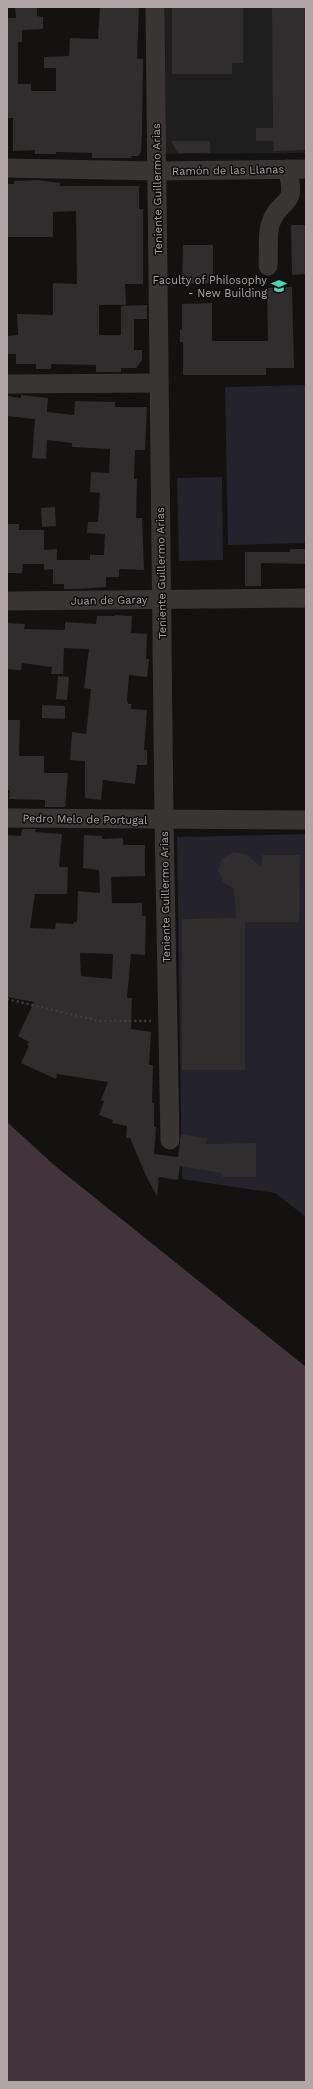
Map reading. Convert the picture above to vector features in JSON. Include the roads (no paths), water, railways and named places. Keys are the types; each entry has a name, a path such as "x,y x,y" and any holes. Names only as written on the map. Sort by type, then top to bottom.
{"street":[{"name":"Teniente Guillermo Arias","path":"155,7 161,599 170,1140"},
{"name":"Ramón de las Llanas","path":"7,168 157,170 297,169"},
{"path":"268,266 271,223 292,194 291,183 297,169"},
{"path":"7,384 159,383"},
{"name":"Juan de Garay","path":"7,601 306,598"},
{"name":"Pedro Melo de Portugal","path":"7,818 306,820"}],"place":[{"name":"Faculty of Philosophy - New Building","path":"279,286"}]}
